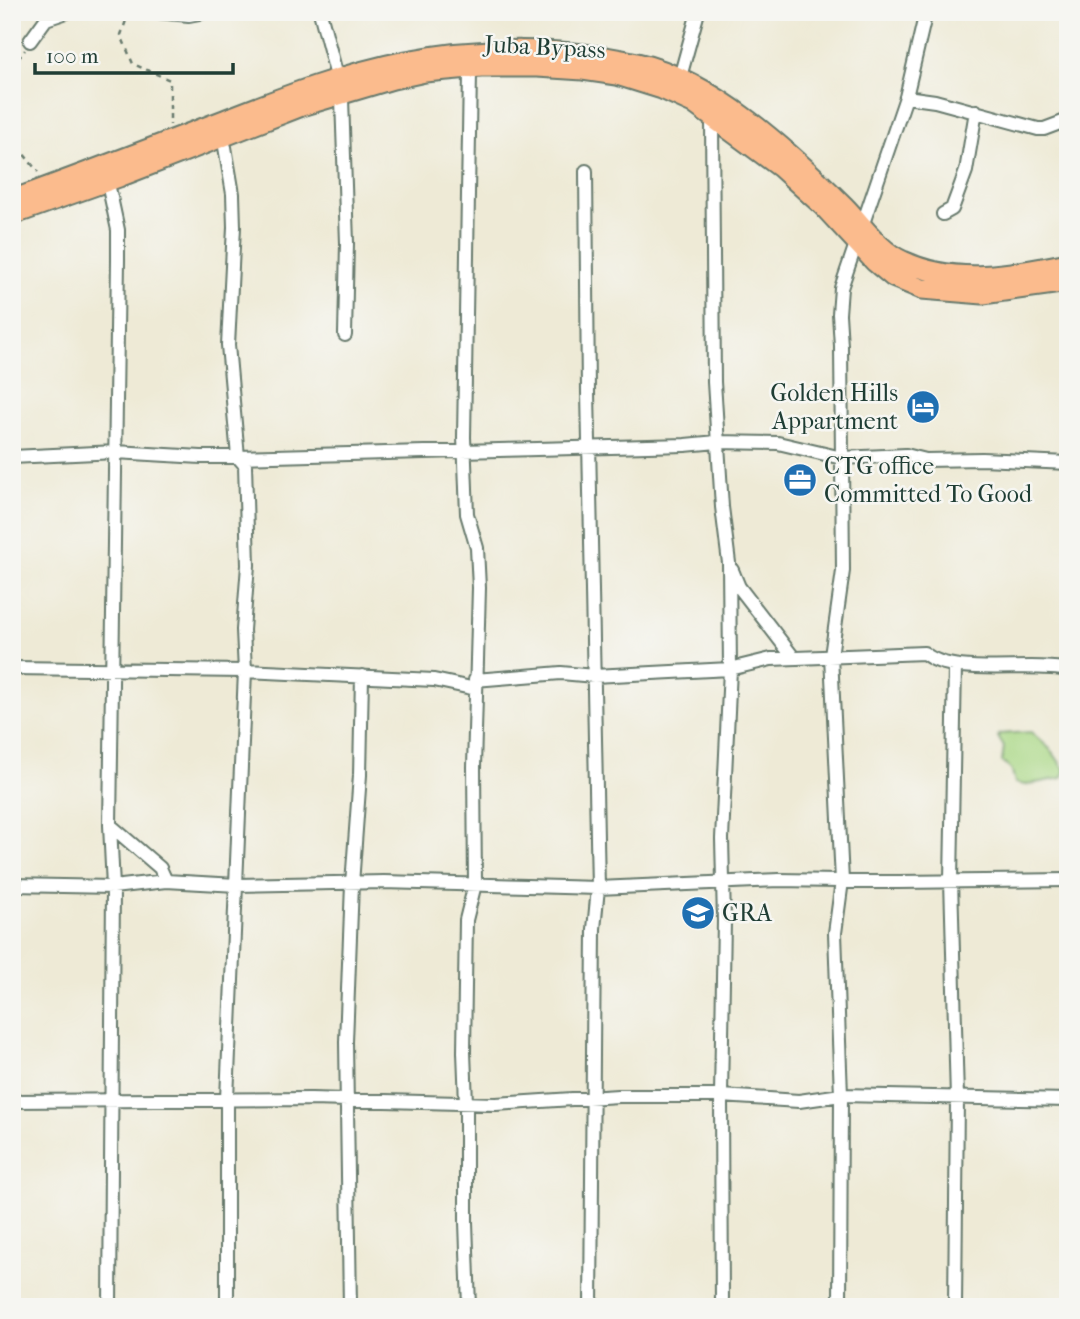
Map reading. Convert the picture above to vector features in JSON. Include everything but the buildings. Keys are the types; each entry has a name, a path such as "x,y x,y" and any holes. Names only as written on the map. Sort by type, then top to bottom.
{"main road":[{"name":"Juba Bypass","path":"12,200 291,94 404,61 451,54 512,51 582,54 638,63 680,77 742,116 788,151 880,244 900,260 922,269 962,276 995,276 1068,263"},
{"name":"Juba Bypass","path":"12,215 302,106 393,79 425,72 470,68 537,67 617,75 662,89 693,103 780,167 857,241 875,262 894,277 922,289 983,294 1068,282"}],"street":[{"path":"30,41 46,19 66,12"},
{"path":"158,12 189,15 205,12"},
{"path":"320,12 335,69"},
{"path":"680,77 698,12"},
{"path":"840,1307 841,1095 835,933 842,881 831,656 843,571 839,314 841,288 906,97 926,12"},
{"path":"469,1307 464,1052 466,920 475,884 475,684 479,588 477,548 467,514 465,450 470,73"},
{"path":"906,97 935,101 1041,129 1068,120"},
{"path":"342,99 347,243 345,335"},
{"path":"943,214 952,209 966,171 976,111"},
{"path":"712,120 712,298 717,442 729,563 730,669 722,839 722,1307"},
{"path":"225,148 235,240 229,345 238,457 245,465 248,565 243,630 245,671 227,1099 227,1307"},
{"path":"586,171 598,888 594,929 591,1307"},
{"path":"109,188 118,230 111,670 110,825 113,887 110,1307"},
{"path":"12,457 116,452 238,457 717,442 778,443 842,458 906,455 926,460 982,459 1068,463"},
{"path":"729,563 739,587 793,657"},
{"path":"12,668 245,671 475,684 561,673 594,676 730,669 771,659 793,657 924,653 932,660 955,666 1021,666 1068,670"},
{"path":"955,666 951,880 957,1098 955,1307"},
{"path":"350,1307 349,1100 346,1042 352,884 360,775 362,676"},
{"path":"110,825 160,868 166,881"},
{"path":"12,885 113,887 166,881 237,886 475,884 598,888 723,881 1068,880"},
{"path":"12,1101 227,1099 524,1103 593,1097 721,1096 799,1101 841,1095 1068,1100"}],"path":[{"path":"129,12 121,35 133,64 170,80 170,125"},
{"path":"12,67 30,41"}],"green space":[{"path":"1031,732 1051,750 1065,770 1061,778 1025,785 1015,783 1012,771 1002,762 1004,747 998,737 999,734"}],"place":[{"name":"Golden Hills Appartment","path":"923,407"},
{"name":"CTG office Committed To Good","path":"800,480"},
{"name":"GRA","path":"698,913"}]}
